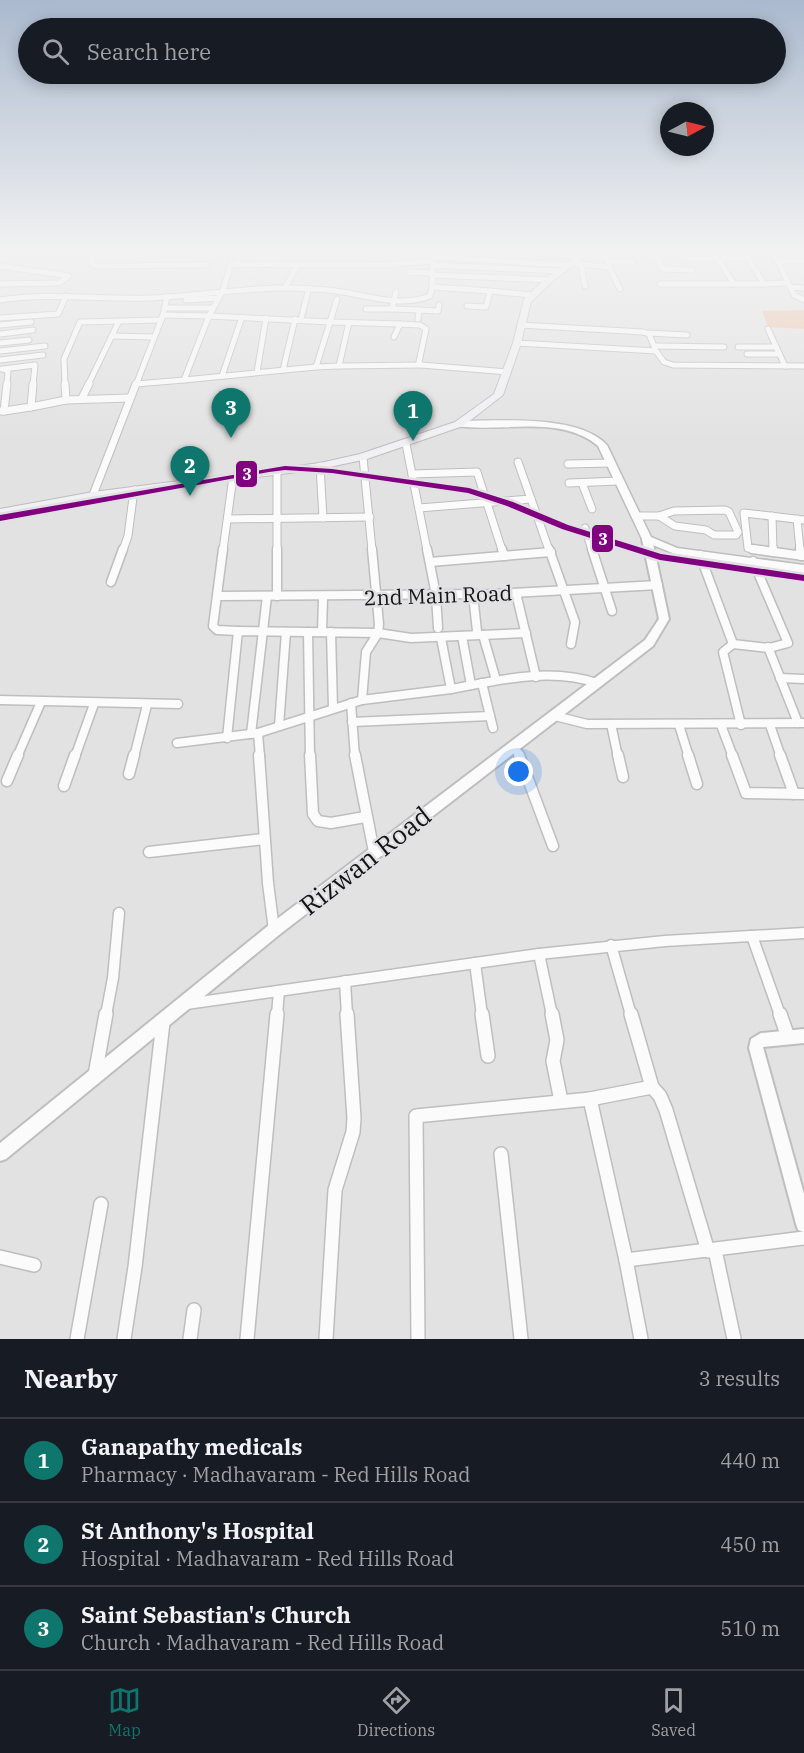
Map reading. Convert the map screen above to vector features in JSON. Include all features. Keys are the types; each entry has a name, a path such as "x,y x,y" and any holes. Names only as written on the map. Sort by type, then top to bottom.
{"main road":[{"path":"0,512 93,495 320,466 363,457 406,444 459,424 498,395 508,372 523,315"},
{"path":"459,424 526,424 584,431 599,441 647,539 675,551 804,569"},
{"path":"0,519 88,502 114,493"}],"street":[{"path":"0,318 35,315"},
{"path":"66,400 64,359 77,325 86,321 119,321 154,315"},
{"path":"93,495 162,315"},
{"path":"197,315 420,325 426,329 419,362 421,365"},
{"path":"283,370 299,315"},
{"path":"316,367 332,315"},
{"path":"184,380 209,316"},
{"path":"222,376 242,317"},
{"path":"257,372 266,318"},
{"path":"82,398 119,321"},
{"path":"0,325 31,322"},
{"path":"339,366 349,322"},
{"path":"394,337 400,324"},
{"path":"520,325 687,335"},
{"path":"0,334 33,330"},
{"path":"768,330 784,366"},
{"path":"648,333 664,362 673,365 804,366"},
{"path":"112,336 154,337"},
{"path":"0,343 29,340"},
{"path":"517,343 655,348 724,346"},
{"path":"0,351 45,346"},
{"path":"738,347 776,347"},
{"path":"747,354 779,354"},
{"path":"0,360 43,355"},
{"path":"1,369 35,365 31,407"},
{"path":"136,384 339,366 421,365 508,372"},
{"path":"1,369 8,370 2,411 82,398 130,398"},
{"path":"406,444 436,596 438,628"},
{"path":"362,700 366,652 378,633 370,517 363,457"},
{"path":"519,462 576,626 571,644"},
{"path":"568,464 611,463"},
{"path":"320,466 323,518"},
{"path":"277,471 278,596"},
{"path":"412,474 477,472 504,556"},
{"path":"233,477 214,628 238,631 378,633 411,638 441,639 480,633 526,633"},
{"path":"569,483 619,481"},
{"path":"582,483 592,509"},
{"path":"111,582 128,536 134,490"},
{"path":"419,508 531,499"},
{"path":"636,516 659,516 674,511 725,510 729,512 738,532 736,535 714,535 699,529 675,526 659,516"},
{"path":"744,513 772,516 800,520 802,556 748,548 744,513"},
{"path":"772,516 773,552"},
{"path":"228,519 370,517"},
{"path":"585,528 612,611"},
{"name":"Rizwan Road","path":"1,1151 274,930 649,643 664,619 647,539"},
{"path":"430,562 551,552"},
{"path":"700,555 733,644"},
{"path":"741,725 723,652 733,644 768,647 783,646 788,643 753,561"},
{"name":"2nd Main Road","path":"218,596 323,598 436,596 658,585"},
{"path":"516,593 536,677"},
{"path":"473,595 480,633 496,680"},
{"path":"267,596 254,734 274,930"},
{"path":"323,598 333,708"},
{"path":"227,738 238,631"},
{"path":"279,726 286,632"},
{"path":"308,632 308,716 315,819 331,823 365,817"},
{"path":"462,636 471,686"},
{"path":"441,639 451,689"},
{"path":"555,716 587,724 770,725 801,723 768,647"},
{"path":"177,743 254,734 362,700 451,689 496,680 572,675 597,682"},
{"path":"780,678 804,679"},
{"path":"482,683 493,728"},
{"path":"0,700 94,704 178,704"},
{"path":"7,781 41,702"},
{"path":"351,703 355,759 365,817 374,852"},
{"path":"64,786 94,704"},
{"path":"129,774 147,705"},
{"path":"352,722 490,717"},
{"path":"611,724 623,777"},
{"path":"679,725 698,784"},
{"path":"721,725 746,793 799,794 770,725"},
{"path":"514,746 553,846"},
{"path":"149,852 264,839"},
{"path":"95,1075 113,978 119,913"},
{"path":"179,1005 611,945 804,933"},
{"path":"752,936 789,1037"},
{"path":"611,945 652,1087 660,1096 666,1110 712,1250 734,1339"},
{"path":"538,954 557,1040 553,1061 561,1101"},
{"path":"475,963 488,1056"},
{"path":"326,1339 335,1190 353,1132 354,1118 345,981"},
{"path":"247,1339 279,991"},
{"path":"124,1339 139,1233 163,1021"},
{"path":"804,1036 761,1040 756,1044 804,1222"},
{"path":"418,1339 416,1116 590,1099 652,1087"},
{"path":"590,1099 641,1339"},
{"path":"501,1154 521,1339"},
{"path":"77,1339 101,1204"},
{"path":"626,1260 804,1238"},
{"path":"0,1257 34,1265"},
{"path":"190,1339 194,1310"}],"shaded area":[{"path":"764,315 804,315 804,329 768,327"}],"metro line":[{"name":"3","path":"0,518 269,470 285,468 332,471 469,491 510,504 565,527 660,557 804,578"}],"place":[{"name":"Saint Sebastian's Church","path":"231,438"},
{"name":"Ganapathy medicals","path":"413,441"},
{"name":"St Anthony's Hospital","path":"190,496"}]}
